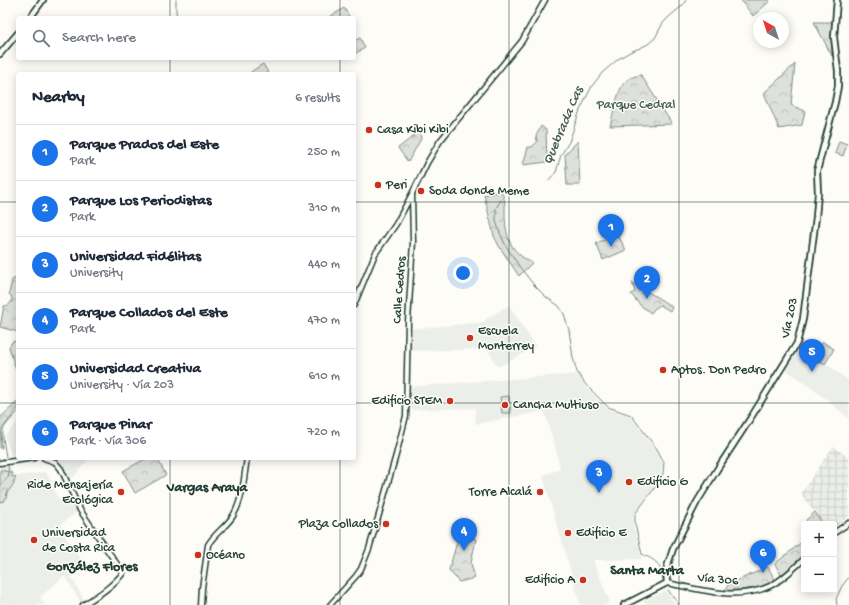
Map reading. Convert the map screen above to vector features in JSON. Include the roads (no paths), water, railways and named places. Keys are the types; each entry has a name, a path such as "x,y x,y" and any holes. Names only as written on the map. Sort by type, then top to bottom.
{"main road":[{"path":"31,16 43,0"},
{"name":"Vía 203","path":"667,583 666,570 668,562 692,512 797,343 803,319 816,217 818,193 817,171 834,108 838,86 838,71 834,37 837,0"},
{"path":"0,54 16,35"},
{"path":"624,605 667,583"}],"street":[{"name":"Calle Cedros","path":"330,605 361,569 369,549 380,512 406,416 408,322 414,242 412,194 427,163 440,141 522,41 545,0"},
{"path":"356,300 375,254 396,224 412,194"},
{"path":"0,463 20,460"},
{"path":"50,460 55,462 61,469 80,510 122,573 113,584 83,605"},
{"path":"201,605 208,545 233,516 241,496 247,460"},
{"path":"837,531 849,523"},
{"name":"Vía 306","path":"667,583 722,593 754,592 771,586 801,562"}],"waterway":[{"path":"176,0 177,16"},
{"name":"Quebrada Cas","path":"548,181 556,172 561,155 569,142 580,110 592,86 602,73 618,59 648,44 655,38 663,23 682,6 686,0"},
{"name":"Quebrada Cas","path":"501,200 496,208 496,221 500,233 506,246 533,284 546,297 559,306 564,314 569,330 573,358 577,372 586,385 608,407 631,415 657,449 664,462 663,473 660,481 635,514 635,524 642,554 657,563 663,579"},
{"path":"6,457 3,430 16,414"},
{"path":"0,486 9,476 8,466"},
{"path":"837,605 836,599 842,586 849,577"},
{"name":"Quebrada Cas","path":"668,590 679,605"}],"place":[{"name":"Casa Kibi Kibi","path":"369,130"},
{"name":"Peri","path":"378,185"},
{"name":"Soda donde Meme","path":"421,191"},
{"name":"Parque Prados del Este","path":"611,247"},
{"name":"Parque Los Periodistas","path":"647,299"},
{"name":"Escuela Monterrey","path":"470,338"},
{"name":"Aptos. Don Pedro","path":"663,370"},
{"name":"Universidad Creativa","path":"812,372"},
{"name":"Edificio STEM","path":"450,401"},
{"name":"Cancha Multiuso","path":"505,405"},
{"name":"Edificio G","path":"629,482"},
{"name":"Ride Mensajería Ecológica","path":"121,492"},
{"name":"Torre Alcalá","path":"540,492"},
{"name":"Universidad Fidélitas","path":"599,493"},
{"name":"Plaza Collados","path":"386,524"},
{"name":"Edificio E","path":"568,533"},
{"name":"Universidad de Costa Rica","path":"34,540"},
{"name":"Parque Collados del Este","path":"464,551"},
{"name":"Océano","path":"198,555"},
{"name":"Parque Pinar","path":"763,573"},
{"name":"Edificio A","path":"583,580"}],"district":[{"name":"Vargas Araya","path":"207,488"},
{"name":"González Flores","path":"92,567"},
{"name":"Santa Marta","path":"647,571"}],"park label":[{"name":"Parque Cedral","path":"636,105"}]}
